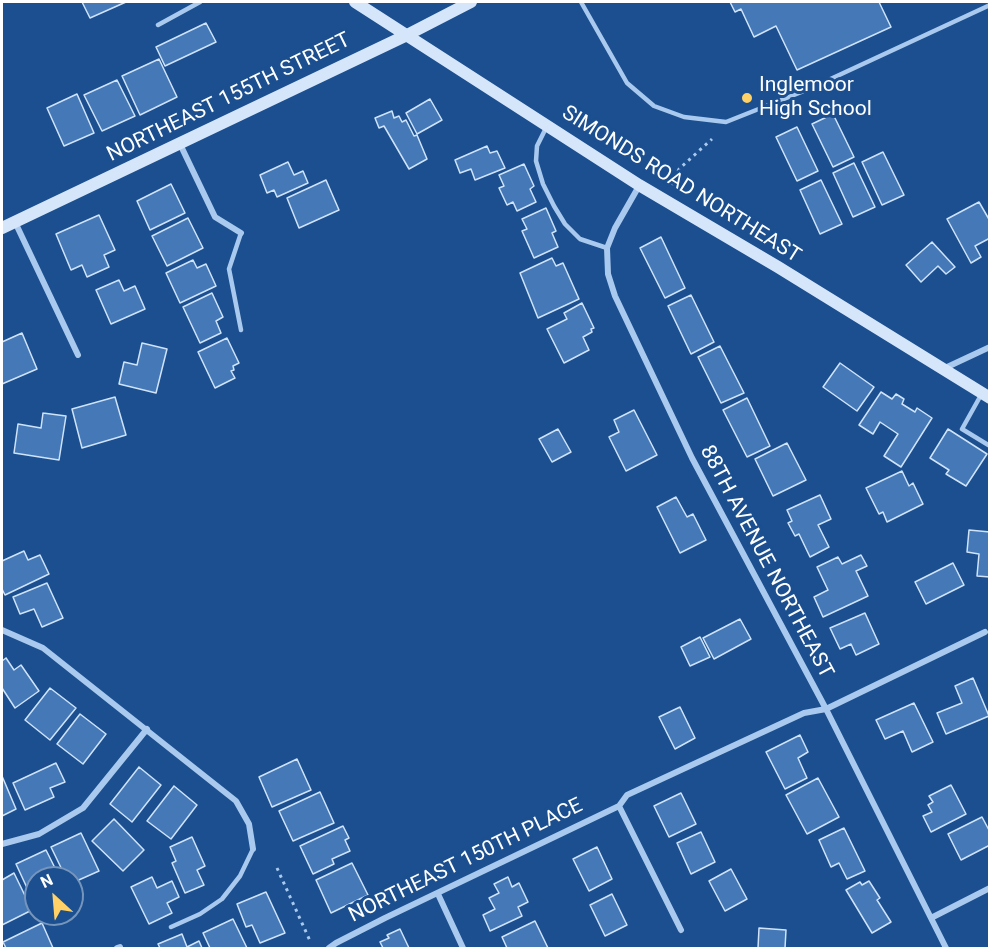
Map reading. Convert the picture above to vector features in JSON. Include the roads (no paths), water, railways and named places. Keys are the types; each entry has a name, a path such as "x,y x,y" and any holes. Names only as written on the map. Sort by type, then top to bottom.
{"main road":[{"name":"SIMONDS ROAD NORTHEAST","path":"355,2 639,185 986,395"},
{"name":"NORTHEAST 155TH STREET","path":"2,228 407,35 471,2"}],"street":[{"path":"180,143 215,218 241,233"},
{"name":"88TH AVENUE NORTHEAST","path":"639,185 615,228 607,248 608,274 615,297 692,458 826,709 946,948"},
{"path":"15,222 78,355"},
{"path":"945,369 990,347"},
{"path":"2,630 43,648 236,801 249,824 254,849"},
{"name":"NORTHEAST 150TH PLACE","path":"329,948 336,942 619,806 627,795 804,714 826,709 985,632"},
{"path":"2,844 39,834 83,808 147,729"},
{"path":"619,806 681,930"},
{"path":"931,918 990,888"},
{"path":"438,894 463,948"}],"lane":[{"path":"158,26 200,2"},
{"path":"581,2 627,83 654,106 684,117 726,122 810,89 990,5"},
{"path":"547,125 535,154 543,184 565,224 580,239 607,248"},
{"path":"241,233 230,270 241,330"},
{"path":"986,395 962,429 990,446"},
{"path":"985,632 990,626"},
{"path":"171,927 200,914 222,899 240,876 254,849"}],"place":[{"name":"Inglemoor High School","path":"747,98"}]}
